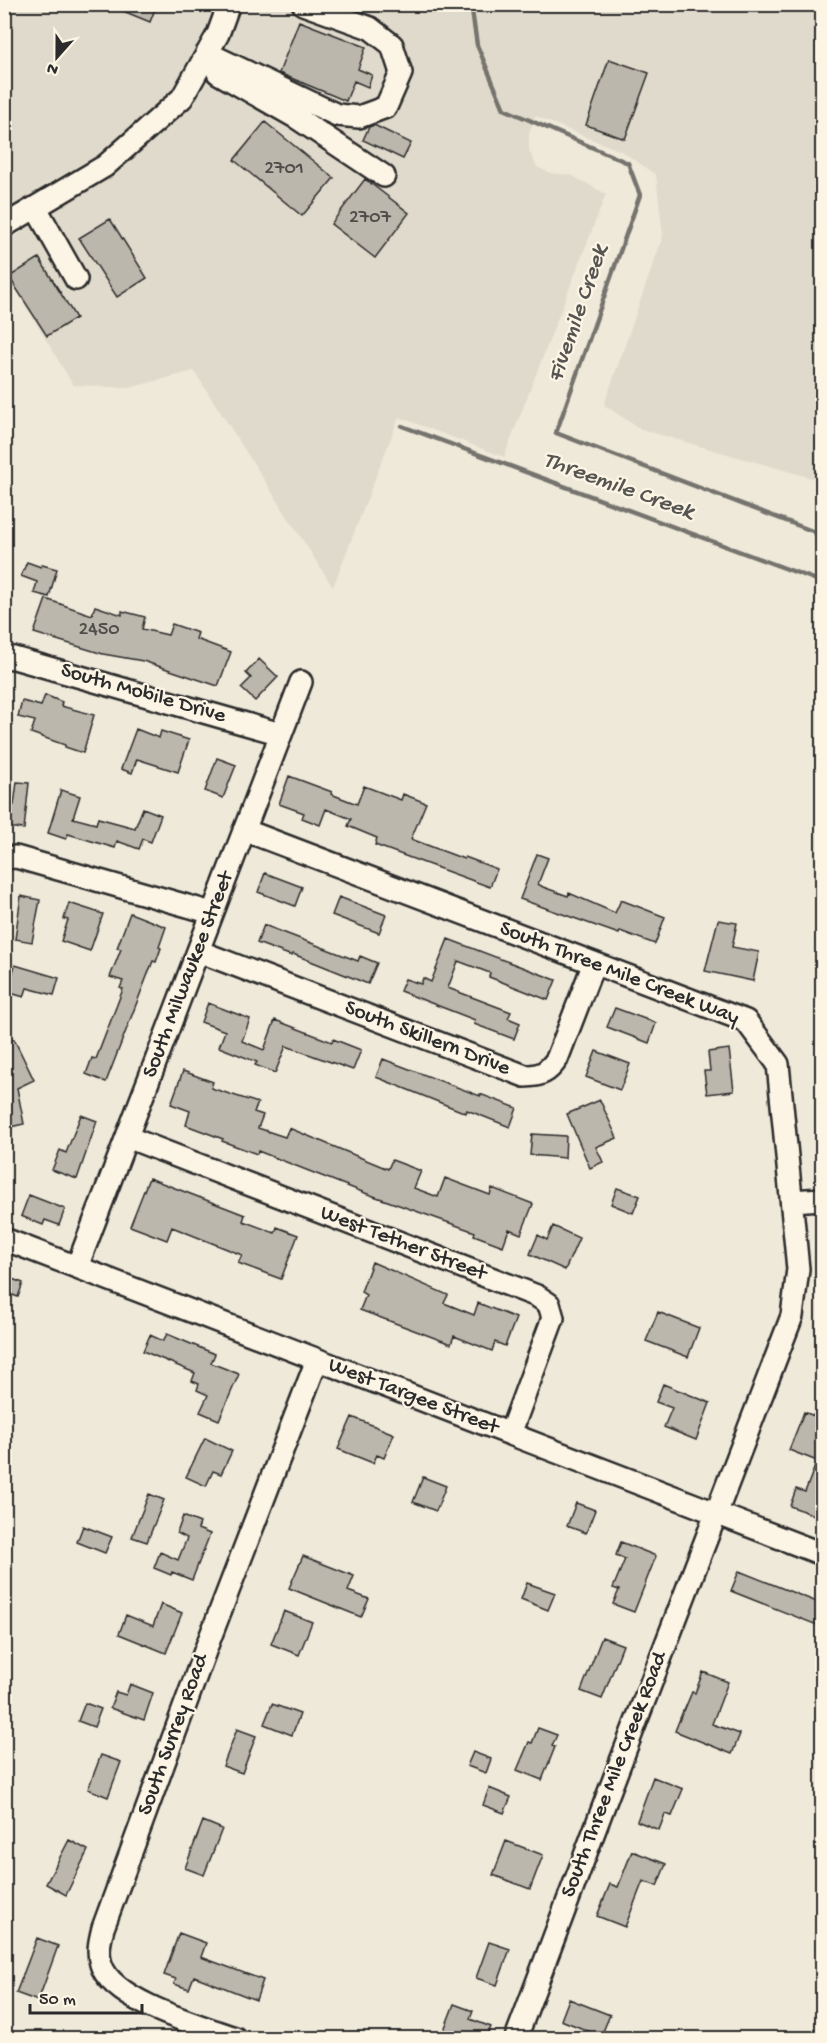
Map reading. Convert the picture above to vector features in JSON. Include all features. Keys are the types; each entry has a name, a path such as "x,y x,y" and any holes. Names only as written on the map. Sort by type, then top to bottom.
{"street":[{"path":"4,226 105,166 182,98 218,34 229,4"},
{"path":"204,58 337,115 359,117 386,107 401,73 392,45 370,28 303,4"},
{"path":"204,58 384,176"},
{"path":"36,208 76,279"},
{"name":"South Mobile Drive","path":"4,657 281,734"},
{"name":"South Milwaukee Street","path":"77,1267 301,682"},
{"name":"South Three Mile Creek Way","path":"244,830 746,1021 778,1064 798,1269 792,1316 716,1513"},
{"path":"4,858 16,857 212,914"},
{"name":"South Skillern Drive","path":"198,951 525,1076 542,1074 556,1059 594,963"},
{"name":"West Tether Street","path":"127,1137 537,1296 549,1304 553,1318 510,1434"},
{"path":"792,1201 822,1199"},
{"name":"West Targee Street","path":"4,1239 822,1554"},
{"name":"South Surrey Road","path":"235,2038 144,2004 125,1994 111,1982 101,1966 99,1948 103,1928 208,1643 316,1360"},
{"name":"South Three Mile Creek Road","path":"516,2038 716,1513"}],"shaded area":[{"path":"5,5 822,5 822,481 640,429 604,405 663,236 656,175 623,152 535,116 529,134 529,151 537,167 550,173 571,175 606,194 504,457 399,417 333,587 194,371 129,388 73,385 5,271 5,243 25,230 5,214"}],"building":[{"path":"106,4 157,4 150,22"},
{"path":"299,21 366,47 358,69 372,75 368,87 354,81 346,101 279,73"},
{"path":"609,59 649,73 625,139 586,125"},
{"path":"265,122 334,178 302,216 234,160"},
{"path":"374,125 411,143 403,159 363,140 369,127"},
{"path":"365,179 409,213 375,258 331,224"},
{"path":"110,219 147,278 117,297 79,238"},
{"path":"39,258 76,318 47,336 9,277"},
{"path":"27,562 57,569 49,597 34,593 37,582 21,576"},
{"path":"46,599 92,615 95,606 122,615 122,611 145,617 142,629 168,635 172,624 198,633 196,639 231,652 218,686 143,661 103,654 34,633"},
{"path":"259,659 278,677 255,701 241,688 251,678 246,673"},
{"path":"45,695 62,702 61,706 94,715 83,753 31,733 35,721 18,717 22,701 41,706"},
{"path":"136,729 159,738 161,731 189,740 178,772 137,759 132,773 121,769"},
{"path":"217,758 236,765 223,798 205,791"},
{"path":"289,776 357,804 364,786 401,800 403,794 426,803 411,839 497,869 490,887 375,845 377,838 348,826 351,819 326,809 320,825 302,818 304,813 279,804"},
{"path":"17,782 29,783 24,829 5,827 7,805 14,805"},
{"path":"61,790 80,796 73,818 96,824 98,818 135,828 143,808 161,815 151,842 143,839 139,849 117,841 115,848 68,834 66,839 48,833"},
{"path":"537,854 548,858 538,884 543,887 568,896 569,893 615,913 621,900 665,917 655,944 620,931 619,934 520,899"},
{"path":"265,873 302,887 295,906 258,892"},
{"path":"21,896 40,900 32,942 15,939"},
{"path":"339,897 386,915 379,933 332,915"},
{"path":"69,903 103,914 90,951 61,941 68,920 64,919"},
{"path":"130,913 166,927 156,962 153,961 106,1082 86,1074 92,1058 96,1059 123,989 120,988 123,981 110,977 121,949 117,948"},
{"path":"718,920 737,923 732,947 759,952 753,981 705,971"},
{"path":"264,925 358,961 360,956 377,963 368,984 293,954 292,956 257,943"},
{"path":"448,939 556,980 548,1000 489,977 490,973 458,961 448,988 511,1012 508,1018 520,1023 514,1039 474,1024 475,1020 400,991 405,979 421,984 423,978 431,982"},
{"path":"15,965 59,978 54,995 27,988 24,997 7,992"},
{"path":"208,1003 250,1019 242,1041 264,1050 275,1020 332,1042 333,1039 361,1050 353,1070 286,1046 275,1073 255,1065 257,1062 219,1047 225,1031 201,1022"},
{"path":"615,1008 656,1023 649,1043 607,1027"},
{"path":"14,1039 34,1080 17,1088 24,1124 10,1127 4,1103 4,1044"},
{"path":"729,1049 734,1091 707,1094 704,1071 710,1071 708,1052"},
{"path":"596,1051 630,1064 620,1090 586,1077"},
{"path":"383,1059 517,1108 510,1127 467,1110 466,1113 376,1077"},
{"path":"183,1071 213,1082 211,1088 258,1103 254,1112 263,1115 258,1128 285,1137 289,1128 388,1169 392,1160 421,1171 414,1188 438,1197 445,1178 490,1195 492,1188 533,1204 521,1234 509,1229 503,1246 474,1235 475,1232 365,1193 258,1151 257,1154 186,1125 190,1111 171,1104"},
{"path":"600,1100 617,1138 596,1147 603,1162 590,1168 567,1114"},
{"path":"81,1115 97,1121 77,1179 52,1170 60,1150 66,1153"},
{"path":"532,1134 566,1136 565,1158 530,1155"},
{"path":"149,1178 245,1215 243,1221 275,1233 277,1227 298,1235 281,1279 238,1263 242,1255 172,1227 167,1240 130,1226"},
{"path":"617,1188 640,1196 633,1213 611,1204"},
{"path":"29,1195 65,1209 59,1225 45,1220 43,1225 21,1216"},
{"path":"553,1226 579,1238 565,1270 530,1254 538,1235 547,1240"},
{"path":"372,1262 448,1295 444,1303 474,1315 478,1303 516,1318 505,1346 495,1342 492,1351 454,1336 451,1344 360,1310 366,1295 361,1292"},
{"path":"4,1276 23,1283 18,1297 4,1292"},
{"path":"658,1312 699,1328 688,1357 646,1341"},
{"path":"167,1334 215,1354 211,1363 239,1374 219,1420 200,1412 208,1395 197,1390 199,1384 192,1381 195,1373 143,1351 150,1335 163,1341"},
{"path":"663,1384 710,1403 696,1440 664,1427 672,1408 656,1402"},
{"path":"804,1412 822,1419 822,1518 790,1506 796,1489 805,1492 817,1461 789,1450"},
{"path":"352,1417 394,1434 384,1458 377,1455 373,1463 338,1449"},
{"path":"205,1438 232,1451 221,1474 213,1471 206,1486 186,1477"},
{"path":"423,1477 446,1486 436,1511 413,1502"},
{"path":"149,1494 164,1500 147,1542 132,1537"},
{"path":"576,1503 595,1510 586,1533 567,1526"},
{"path":"183,1516 200,1523 198,1529 210,1534 192,1580 154,1568 160,1552 178,1560 187,1538 177,1533"},
{"path":"83,1526 112,1537 105,1553 77,1542"},
{"path":"621,1542 656,1556 634,1612 613,1604 619,1590 613,1588 625,1559 616,1555"},
{"path":"303,1556 354,1576 348,1591 369,1599 361,1617 289,1588"},
{"path":"739,1571 822,1604 822,1627 731,1591"},
{"path":"527,1583 555,1593 548,1610 521,1599"},
{"path":"161,1604 182,1613 166,1653 119,1634 126,1615 153,1626"},
{"path":"284,1611 312,1622 299,1655 271,1644"},
{"path":"602,1637 623,1645 602,1699 581,1691"},
{"path":"703,1672 728,1682 712,1724 740,1734 732,1754 675,1731"},
{"path":"130,1684 153,1693 144,1720 110,1708 116,1692 126,1695"},
{"path":"85,1703 101,1709 94,1727 78,1721"},
{"path":"272,1704 300,1714 292,1735 264,1724"},
{"path":"538,1728 557,1735 552,1746 555,1747 542,1780 517,1770"},
{"path":"237,1729 256,1736 242,1773 223,1766"},
{"path":"473,1752 491,1759 486,1773 467,1766"},
{"path":"101,1755 121,1762 108,1797 88,1789"},
{"path":"653,1777 683,1789 672,1816 665,1814 659,1830 637,1821"},
{"path":"489,1788 511,1797 504,1813 483,1805"},
{"path":"203,1821 222,1829 204,1875 185,1868"},
{"path":"69,1840 88,1850 66,1895 46,1884"},
{"path":"506,1841 543,1855 530,1889 493,1875"},
{"path":"632,1851 666,1864 657,1886 643,1881 625,1927 597,1916 610,1884 618,1887"},
{"path":"179,1933 206,1943 201,1957 263,1980 256,2000 194,1976 189,1989 174,1984 176,1979 164,1975"},
{"path":"37,1938 58,1946 38,2001 16,1993"},
{"path":"489,1942 510,1949 497,1985 476,1978"},
{"path":"569,1999 610,2015 601,2036 561,2020"},
{"path":"454,2004 473,2011 470,2019 491,2027 486,2038 441,2038"}],"waterway":[{"name":"Fivemile Creek","path":"471,4 477,45 504,109 628,163 640,195 556,433 815,532 822,546"},
{"name":"Threemile Creek","path":"402,426 822,582"},
{"name":"Fivemile Creek","path":"822,896 820,922 822,924"}]}
